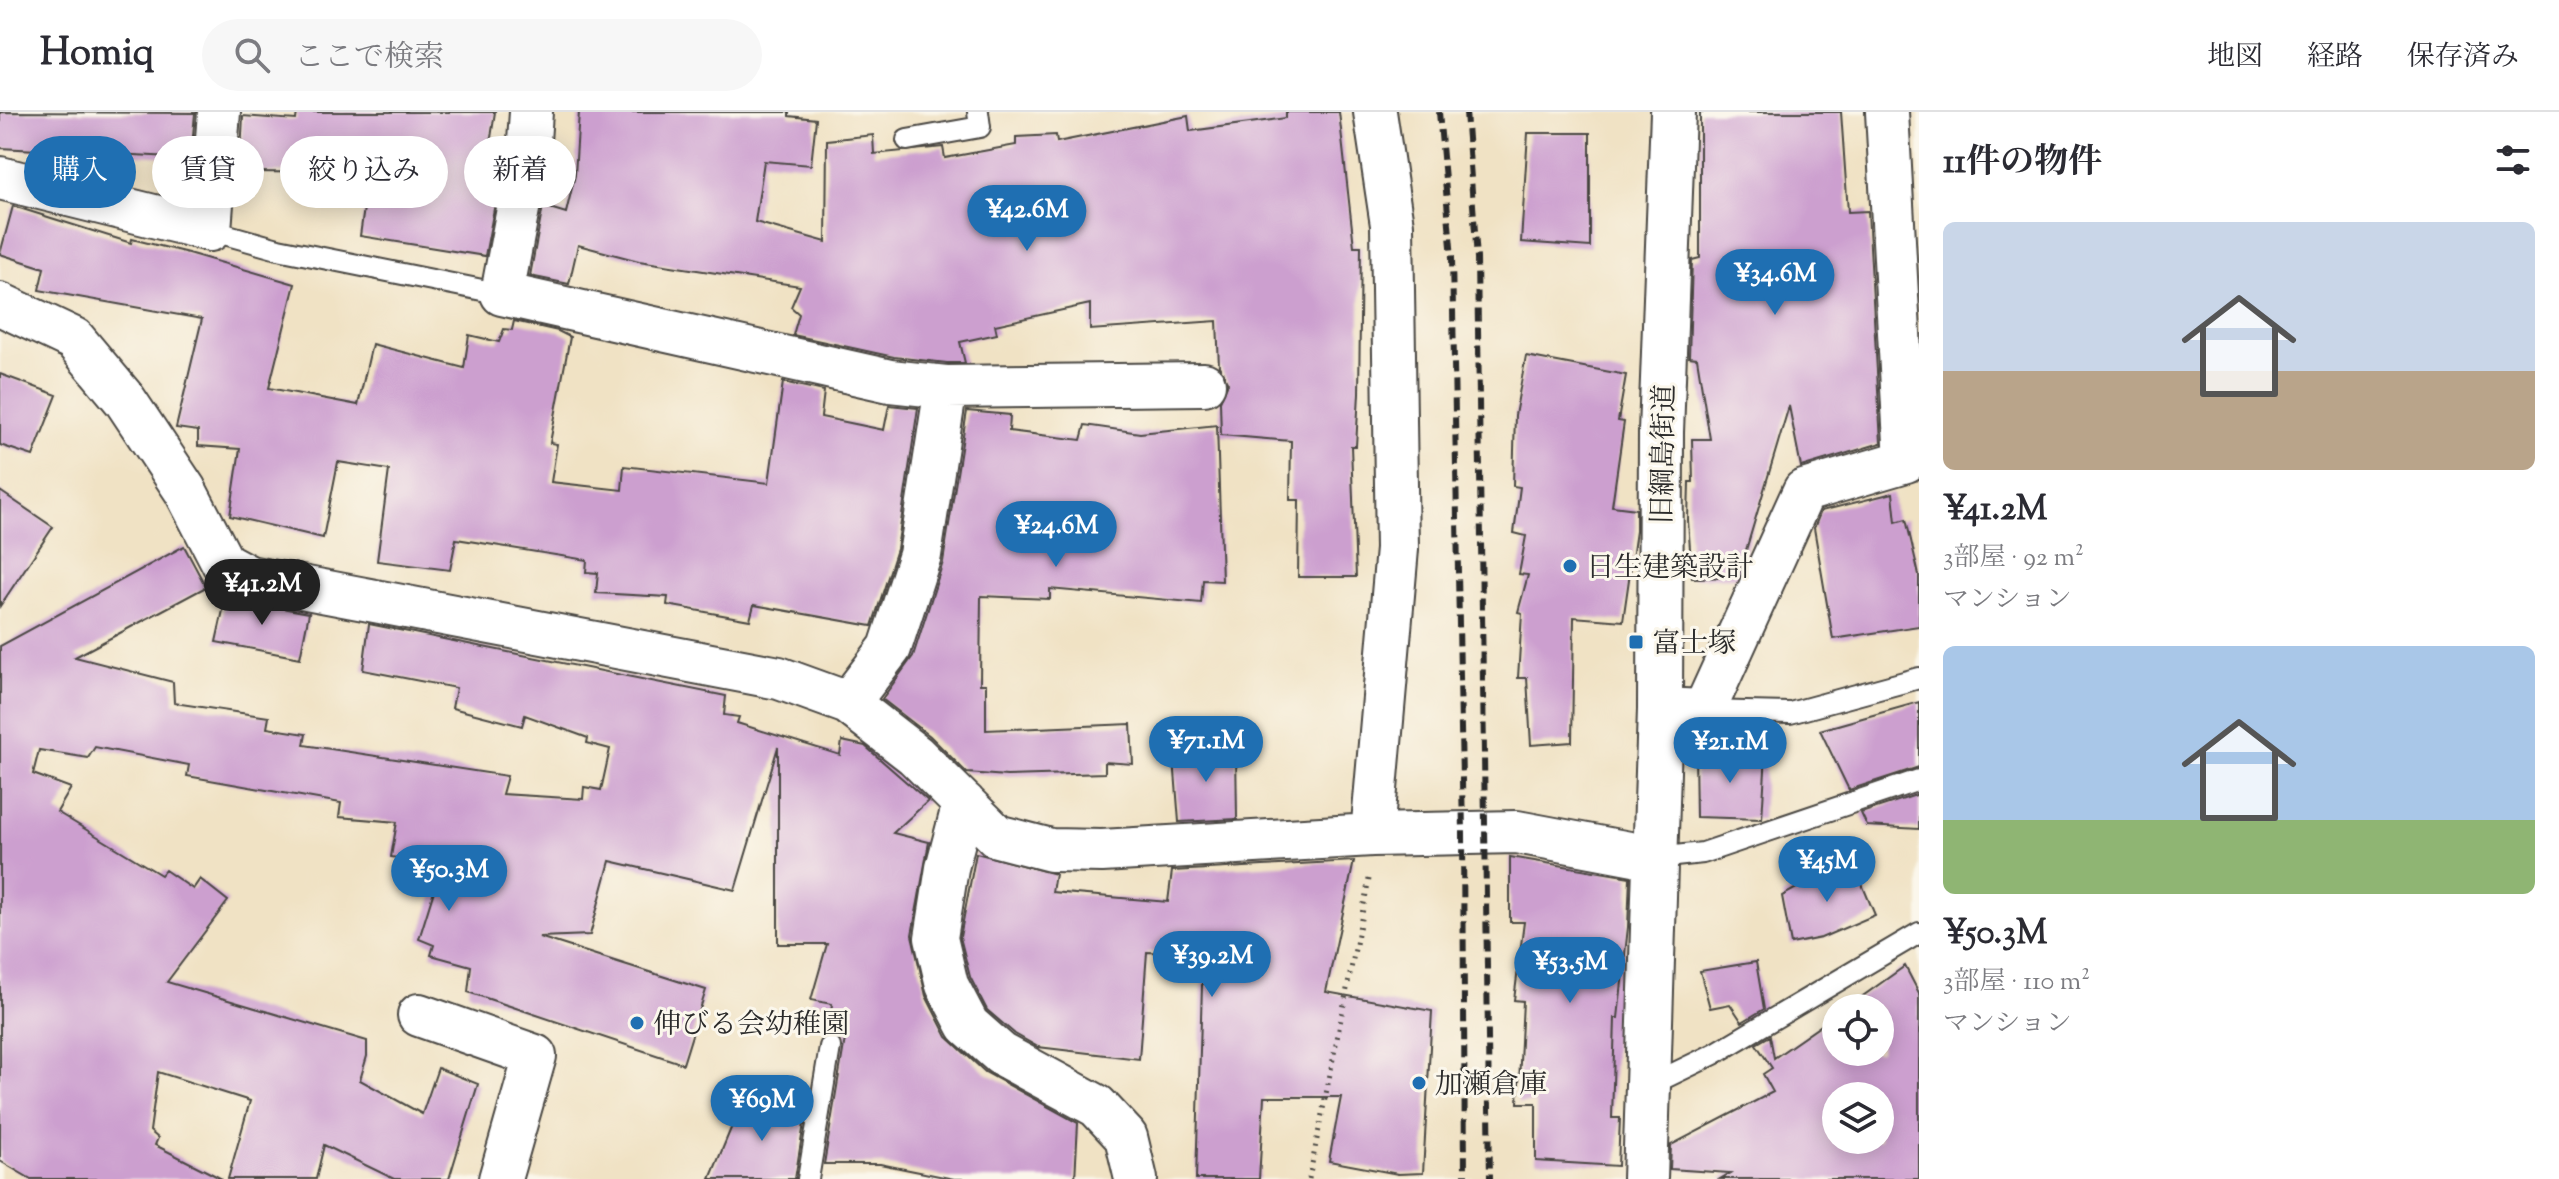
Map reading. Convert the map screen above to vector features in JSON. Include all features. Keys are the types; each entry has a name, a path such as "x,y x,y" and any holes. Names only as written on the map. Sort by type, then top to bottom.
{"street":[{"path":"0,178 210,230 219,112"},
{"path":"531,112 528,156 502,294 890,381 946,387 1204,384"},
{"path":"1372,835 1397,549 1392,225 1375,112"},
{"name":"旧綱島街道","path":"1645,1179 1660,709 1661,432 1673,112"},
{"path":"1660,709 1704,711 1804,491 1906,461 1887,112"},
{"path":"0,304 74,339 125,400 185,490 223,563 249,577 779,678 848,703 915,755 997,836 1051,850 1102,851 1372,835 1517,832 1656,858"},
{"path":"848,703 890,648 920,555 946,387"},
{"path":"964,803 947,868 936,938 947,985 968,1025 1001,1054 1097,1106 1126,1137 1136,1179"},
{"path":"419,1015 535,1056 500,1179"}],"lane":[{"path":"907,140 980,127 978,112"},
{"path":"210,230 278,249 502,294"},
{"path":"1704,711 1790,713 1919,678"},
{"path":"1656,858 1703,853 1919,780"},
{"path":"1648,1086 1714,1054 1919,933"},
{"path":"808,1179 830,1047"}],"path":[{"path":"1309,1179 1374,855 1372,835"}],"building":[{"path":"0,112 195,113 193,136 152,136 152,156 136,155 136,136 24,136 24,149 0,148"},
{"path":"297,112 495,112 491,136 464,136 464,208 494,208 485,256 360,236 364,208 448,208 448,136 280,136 280,172 264,172 264,136 242,136 243,116 296,120"},
{"path":"579,112 789,112 789,116 816,119 811,165 764,161 755,222 826,242 827,140 873,135 874,154 943,147 945,158 1016,145 1016,137 1056,135 1057,142 1188,116 1190,131 1286,118 1286,112 1339,112 1354,246 1361,246 1359,393 1356,446 1351,446 1356,577 1298,577 1299,500 1290,500 1291,441 1221,435 1220,401 1228,383 1219,366 1217,321 1090,330 1090,304 995,325 997,334 960,342 965,363 947,363 894,357 793,335 799,314 791,307 800,286 639,261 578,245 569,284 530,276 543,208 566,213 567,208 576,208"},
{"path":"1700,112 1841,112 1848,212 1868,211 1881,443 1801,467 1789,406 1738,577 1692,578 1688,520 1689,482 1693,482 1692,439 1710,439 1697,358 1689,357 1692,260 1700,258"},
{"path":"1528,133 1590,133 1590,247 1521,242"},
{"path":"13,206 131,243 132,239 188,253 295,284 269,388 358,405 372,344 464,368 469,335 499,342 504,329 512,330 514,321 558,331 570,337 550,443 557,444 551,482 622,490 624,466 769,483 783,382 824,391 821,417 884,430 889,405 918,408 897,549 872,626 754,605 750,620 667,605 668,597 596,593 598,573 586,572 587,560 456,539 450,570 377,561 389,470 338,462 323,538 230,516 240,449 198,446 198,431 176,428 202,319 39,290 44,268 0,254"},
{"path":"1526,356 1626,375 1618,421 1624,422 1612,506 1636,509 1636,531 1623,621 1574,617 1572,742 1531,745 1527,678 1518,678 1522,613 1518,612 1528,575 1519,574 1526,536 1514,533 1520,487 1513,486 1515,415"},
{"path":"0,374 57,395 33,456 0,445"},
{"path":"967,411 1010,415 1009,431 1081,440 1085,425 1140,433 1217,425 1222,581 1203,580 1201,603 1050,589 1050,599 981,596 980,684 986,684 986,730 1131,724 1133,764 1105,762 1105,773 1007,776 967,773 930,736 882,699 913,656 943,562"},
{"path":"0,491 53,527 0,606"},
{"path":"1893,493 1896,522 1906,519 1919,575 1919,626 1833,639 1814,528 1821,511"},
{"path":"184,546 206,587 75,657 173,682 174,703 269,717 267,728 306,734 304,745 507,776 502,794 583,799 584,787 601,790 610,749 587,743 588,738 525,715 522,726 452,708 456,688 363,670 369,624 726,696 724,715 739,717 737,723 840,755 842,741 865,746 928,801 893,833 929,842 912,935 926,996 947,1037 985,1072 1078,1123 1075,1179 954,1179 880,1164 824,1164 847,1027 830,1021 832,1004 811,1000 827,944 778,944 778,747 735,890 610,861 590,935 539,937 706,990 683,1064 468,992 471,966 431,955 434,945 419,939 442,865 391,857 397,822 339,817 341,803 187,776 189,765 95,747 88,758 39,750 33,774 71,788 57,812 161,875 165,870 193,889 200,879 228,901 167,982 367,1041 367,1056 360,1080 422,1114 438,1068 478,1084 449,1179 394,1179 324,1145 316,1179 228,1179 250,1101 158,1072 150,1131 158,1138 155,1145 222,1179 31,1179 0,1161 0,646"},
{"path":"227,592 244,601 309,613 300,658 216,642"},
{"path":"1919,702 1919,767 1849,790 1820,730"},
{"path":"1173,746 1236,751 1237,819 1179,822"},
{"path":"1695,752 1766,754 1762,819 1696,817"},
{"path":"1919,794 1919,829 1867,826 1861,813"},
{"path":"976,853 1055,874 1052,892 1168,902 1172,871 1354,861 1326,992 1432,1011 1423,1173 1398,1174 1329,1161 1341,1097 1264,1097 1259,1179 1196,1179 1203,954 1147,952 1139,1059 1038,1047 1015,1034 987,1010 970,977 960,937"},
{"path":"1510,857 1630,877 1628,927 1618,1018 1615,1018 1612,1118 1620,1118 1618,1166 1536,1161 1536,1103 1518,1103 1523,1001 1514,1000 1524,922 1510,922"},
{"path":"1851,858 1875,915 1821,938 1791,944 1782,896"},
{"path":"1756,962 1764,1009 1742,1022 1730,1004 1710,1008 1700,971"},
{"path":"1905,966 1919,993 1919,1179 1720,1179 1730,1173 1670,1169 1671,1145 1773,1092 1763,1074 1772,1068 1756,1044 1770,1036 1774,1058 1822,1025 1822,1066 1894,1066 1894,994 1866,994"},
{"path":"744,1097 806,1111 795,1179 710,1179"}],"railway":[{"path":"1439,112 1452,258 1463,833 1465,1179"},
{"path":"1466,112 1477,258 1490,1179"}],"place":[{"name":"日生建築設計","path":"1570,566"},
{"name":"富士塚","path":"1636,642"},
{"name":"伸びる会幼稚園","path":"637,1023"},
{"name":"加瀬倉庫","path":"1419,1083"}]}
